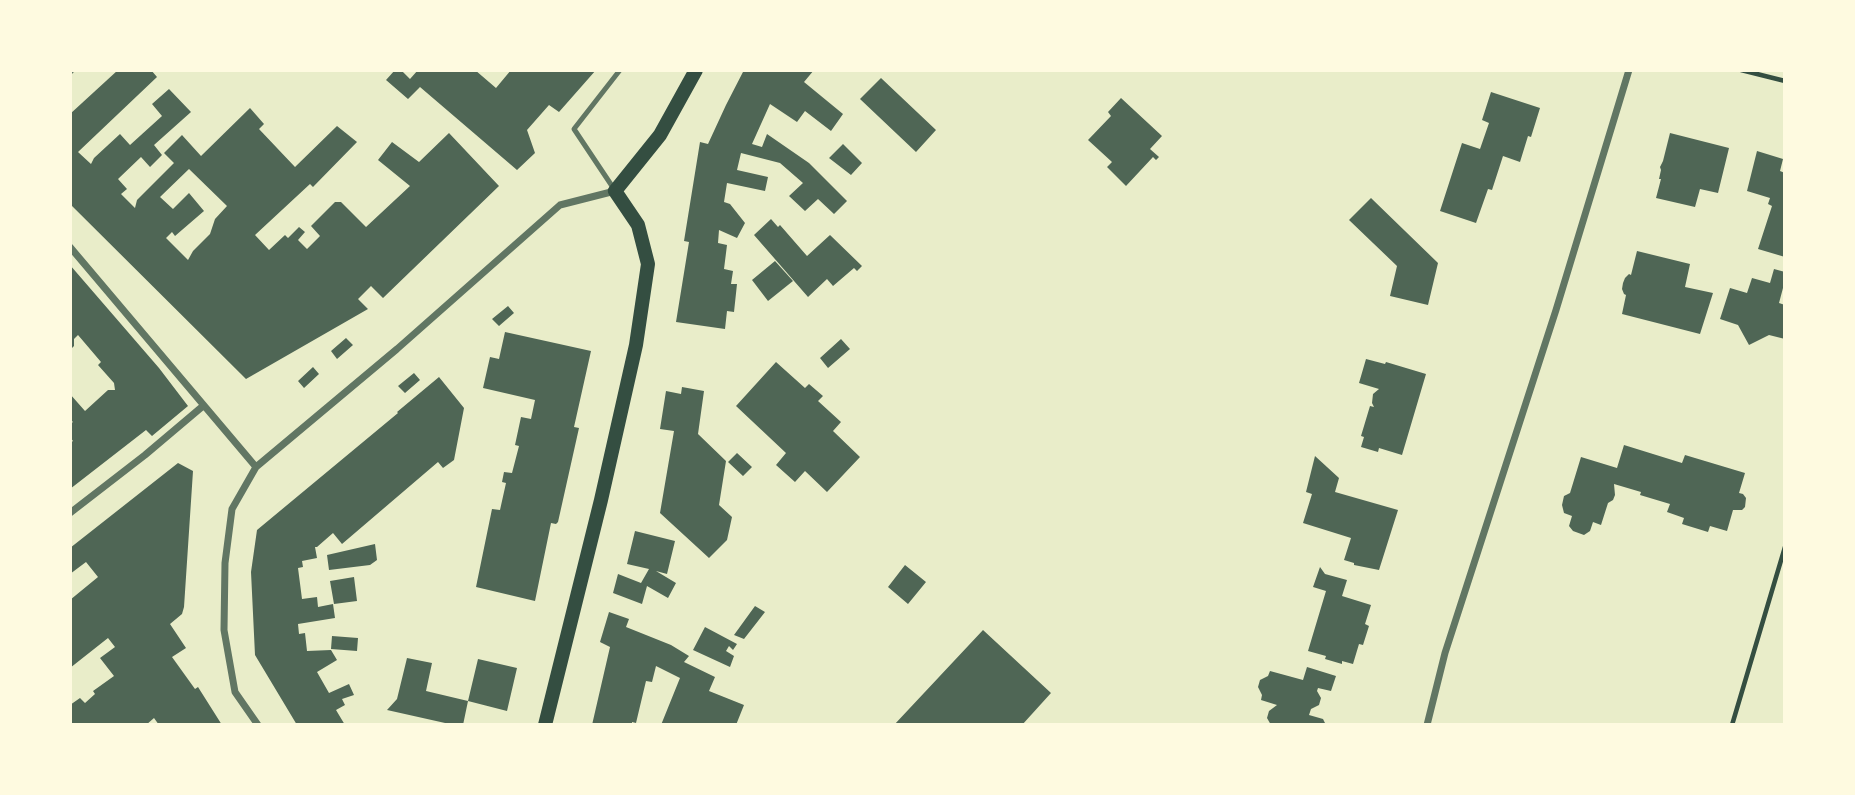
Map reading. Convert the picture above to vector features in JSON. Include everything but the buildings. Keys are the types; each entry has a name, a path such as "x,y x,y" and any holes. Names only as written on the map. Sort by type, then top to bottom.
{"main road":[{"path":"545,725 636,345 648,264 638,225 615,191 660,135 696,70"}],"street":[{"path":"1427,725 1446,653 1556,310 1629,70"},
{"path":"258,725 235,692 224,630 225,563 232,509 256,467 397,349 560,205 615,191"},
{"path":"70,247 256,467"},
{"path":"70,513 203,406"}],"lane":[{"path":"615,191 574,129 620,70"}],"path":[{"path":"1741,70 1785,81"},
{"path":"1732,725 1785,547"}]}
